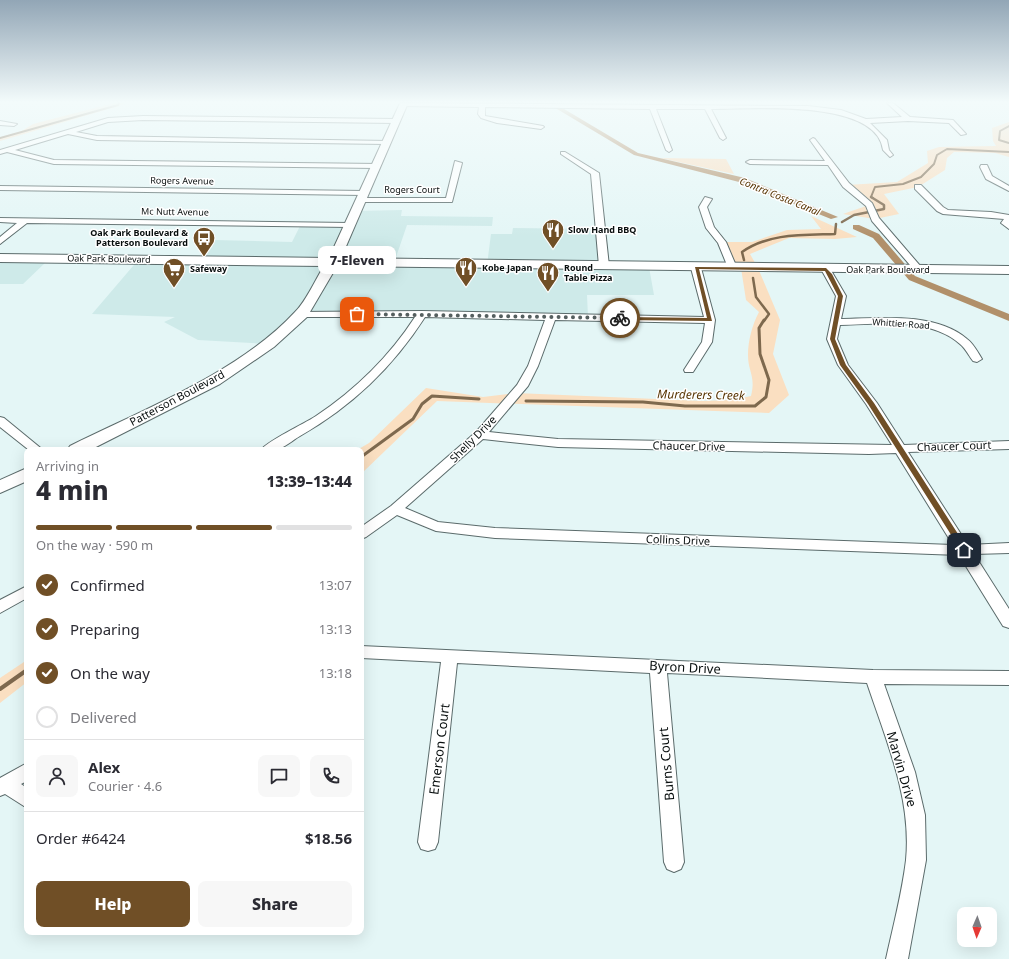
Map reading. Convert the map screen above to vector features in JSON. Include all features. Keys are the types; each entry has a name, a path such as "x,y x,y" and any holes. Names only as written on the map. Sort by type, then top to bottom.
{"street":[{"path":"4,151 15,148"},
{"name":"Patterson Boulevard","path":"82,447 214,381 269,344 302,314 331,263 350,225 384,148"},
{"path":"819,148 846,185 869,205 872,214 908,270"},
{"path":"886,148 890,155"},
{"path":"4,151 54,162 376,166"},
{"path":"563,153 594,173 604,266"},
{"path":"750,162 830,163"},
{"name":"Rogers Court","path":"363,197 449,200 458,163"},
{"path":"984,167 989,177 1009,189"},
{"path":"918,187 940,209 946,212 963,214 991,214 1009,217 1005,223 1009,227"},
{"name":"Rogers Avenue","path":"0,188 363,197"},
{"path":"708,199 703,206 710,228 722,242 732,268"},
{"name":"Mc Nutt Avenue","path":"0,220 350,225"},
{"path":"0,241 24,221"},
{"name":"Oak Park Boulevard","path":"0,258 696,268 1009,270"},
{"path":"689,370 707,342 710,320 696,268"},
{"path":"826,269 841,296 832,339 843,365 871,403 1009,622"},
{"path":"302,314 422,314 710,320"},
{"path":"272,447 327,414 372,377 407,340 422,314"},
{"name":"Shelly Drive","path":"364,532 396,510 480,435 522,386 533,366 551,317"},
{"name":"Whittier Road","path":"836,322 893,322 938,327 963,341 976,359"},
{"path":"0,421 33,447"},
{"name":"Chaucer Drive","path":"480,435 558,443 869,450 899,448"},
{"name":"Chaucer Court","path":"899,448 1009,445"},
{"path":"0,487 24,475"},
{"name":"Collins Drive","path":"396,510 436,526 496,533 964,550 1009,548"},
{"path":"0,607 24,593"},
{"name":"Byron Drive","path":"364,652 873,677 1009,678"},
{"name":"Emerson Court","path":"428,842 450,656"},
{"name":"Burns Court","path":"658,666 674,862"},
{"name":"Marvin Drive","path":"873,677 906,772 915,815 916,860 897,959"},
{"path":"3,787 24,773"},
{"path":"3,787 24,797"}],"shaded area":[{"path":"937,148 1009,148 1009,157 995,153 954,152 947,158 945,170 918,187 884,194 899,214 875,219 843,214 869,205 846,185 897,182 928,163 927,151"},
{"path":"660,158 726,159 734,174"},
{"path":"402,210 401,216 493,217 492,226 407,225 394,263 487,265 491,234 512,234 513,228 600,229 604,266 649,267 654,295 587,295 588,317 302,314 269,344 198,340 164,322 175,317 92,314 139,259 201,260 214,240 292,242 301,224 350,225 356,211"},
{"path":"811,216 857,237 835,239 789,238 750,254 758,268 780,320 773,354 789,395 769,413 437,401 364,471 364,447 362,447 369,443 426,388 483,397 516,393 703,401 732,400 751,396 753,384 748,361 748,350 752,328 759,312 746,300 741,268 732,268 722,242 752,242 787,230 821,229"},
{"path":"0,262 45,263 23,284 0,284"},
{"path":"24,662 24,684 0,703 0,678"}],"waterway":[{"name":"Contra Costa Canal","path":"625,148 636,154 742,180 834,217"},
{"name":"Murderers Creek","path":"871,197 875,187 903,184 921,177 934,164 937,155 947,149 1009,152"},
{"name":"Murderers Creek","path":"842,222 854,215 884,209 884,205 871,197"},
{"name":"Murderers Creek","path":"744,260 742,252 763,241 787,236 835,234 836,224"},
{"name":"Contra Costa Canal","path":"856,227 876,236 912,278 1009,318"},
{"name":"Murderers Creek","path":"753,278 756,297 769,314 764,321"},
{"name":"Murderers Creek","path":"526,401 643,402 685,406 755,406 766,397 769,380 760,354 759,328 764,320"},
{"name":"Murderers Creek","path":"364,455 413,419 422,404 432,396 479,399"},
{"name":"Murderers Creek","path":"0,689 24,672"}],"way so far":[{"path":"357,314 620,318"}],"place":[{"name":"Slow Hand BBQ","path":"553,250"},
{"name":"Oak Park Boulevard & Patterson Boulevard","path":"204,258"},
{"name":"Safeway","path":"174,288"},
{"name":"Kobe Japan","path":"466,288"},
{"name":"Round Table Pizza","path":"548,292"},
{"name":"7-Eleven","path":"357,314"}],"route":[{"path":"620,318 710,320 696,268 826,269 841,296 832,339 843,365 871,403 964,550"}]}
